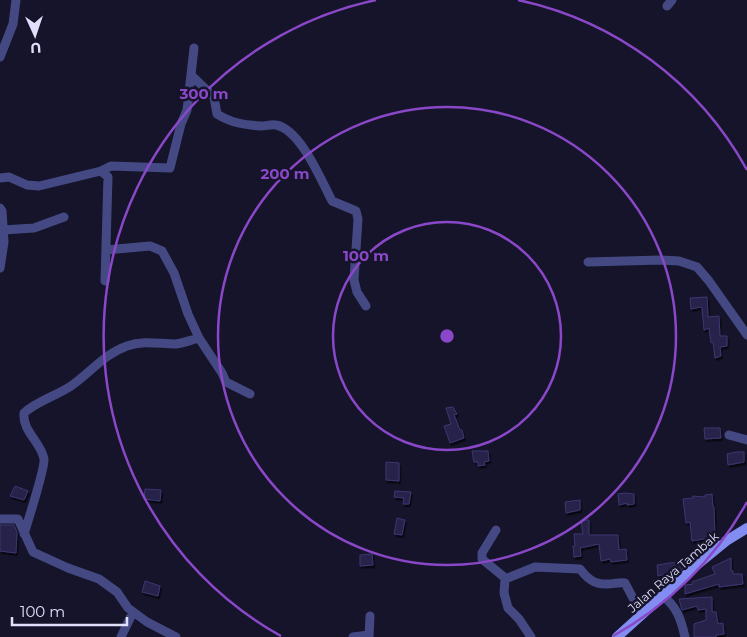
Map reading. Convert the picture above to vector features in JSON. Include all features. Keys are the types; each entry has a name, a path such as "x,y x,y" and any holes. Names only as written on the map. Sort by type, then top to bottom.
{"street":[{"path":"0,57 13,24 16,0"},
{"path":"0,178 9,177 27,185 39,186 101,171 111,166 170,168 181,124 187,110 194,48"},
{"path":"191,75 214,97 217,114 224,119 242,124 276,125 287,130 306,151 332,201 356,211 358,219 354,280 357,292 366,306"},
{"path":"101,171 108,178 105,281"},
{"path":"0,268 4,242 1,213"},
{"path":"3,230 34,228 64,217"},
{"path":"106,250 150,246 162,251 174,273 188,314 199,338 226,382 250,394"},
{"path":"588,262 661,260 679,261 696,266 710,281 747,335"},
{"path":"24,534 44,461 39,448 24,423 24,413 83,378 95,364 127,346 150,342 178,344 199,338"},
{"path":"729,435 747,440"},
{"path":"0,518 18,519 33,552 68,568 99,578 117,592 133,612 147,622 176,637"},
{"name":"Jalan Raya Tambak","path":"617,637 712,552 747,528"},
{"path":"496,530 482,553 482,560 505,579 504,594 508,608 519,619 531,637"},
{"path":"505,579 535,567 580,568 586,578 592,581 606,584 624,583 642,615"},
{"path":"662,595 673,604 682,623 685,637"},
{"path":"121,637 133,612"},
{"path":"353,637 369,636 370,616"}],"building":[{"path":"707,297 708,317 719,316 720,336 727,336 727,346 720,347 721,356 715,358 709,328 704,330 702,308 691,309 690,298"},
{"path":"453,407 457,414 454,415 464,438 450,443 444,426 451,424 446,408"},
{"path":"704,428 720,428 721,438 705,439"},
{"path":"472,451 488,451 489,461 484,462 485,465 478,466 478,462 474,462"},
{"path":"744,452 744,462 728,465 727,454"},
{"path":"386,462 399,463 399,481 386,480"},
{"path":"15,486 28,491 24,500 10,496"},
{"path":"145,489 161,490 160,501 144,499"},
{"path":"395,491 411,492 409,504 403,504 404,498 394,497"},
{"path":"618,494 634,494 634,504 619,505"},
{"path":"712,494 715,537 692,541 690,522 686,523 683,499 693,498 693,496 705,497 705,495"},
{"path":"580,500 580,510 566,513 565,502"},
{"path":"397,518 405,520 402,535 394,534"},
{"path":"581,520 589,520 589,535 618,535 619,550 626,549 627,560 611,562 610,559 601,561 599,544 580,548 581,556 574,557 574,534 583,534"},
{"path":"0,525 14,525 17,532 16,553 0,551"},
{"path":"372,554 373,565 360,566 360,555"},
{"path":"731,558 731,571 733,571 733,574 742,574 743,584 719,587 719,584 685,594 685,585 693,584 692,582 715,574 712,567"},
{"path":"683,561 684,568 676,575 676,573 658,576 657,565"},
{"path":"145,581 160,586 158,596 142,592"},
{"path":"712,597 712,612 716,612 718,624 723,623 724,634 716,635 716,637 694,637 694,624 706,620 706,609 698,610 697,606 682,610 679,599"}]}
